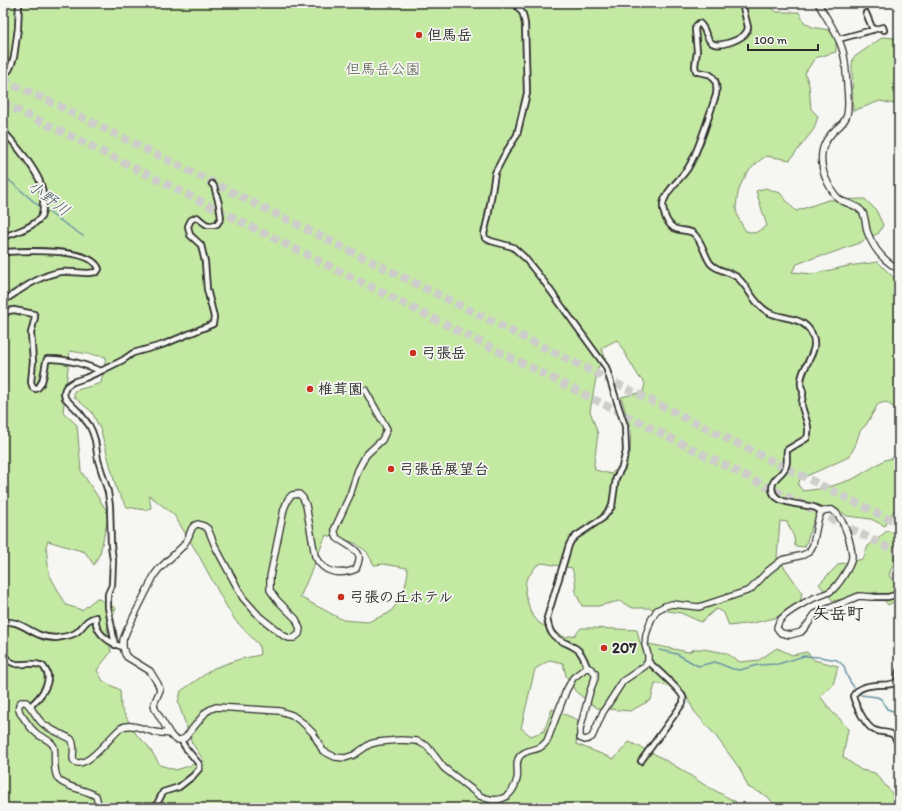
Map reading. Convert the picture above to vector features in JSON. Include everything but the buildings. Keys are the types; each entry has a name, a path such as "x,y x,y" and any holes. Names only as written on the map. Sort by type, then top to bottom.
{"street":[{"path":"3,76 9,70 14,57 18,28 19,3"},
{"path":"515,3 523,14 525,24 527,93 517,135 495,173 484,234 486,238 491,241 513,248 519,252 545,282 606,367 625,426 626,451 622,467 616,478 612,506 603,518 571,541 547,618 552,635 578,649 587,667 595,673 595,678 580,729 580,738 585,740 592,737 603,712 623,681 645,666 648,661 645,644 646,635 650,620 657,610 672,604 698,607 750,590 768,571 782,560 809,552 813,545 821,512 826,509 833,510 842,522 850,541 852,558 850,565 831,591 810,600 791,611 779,622 777,628 781,633 790,635 801,632 815,614 859,596 888,597 895,595 899,589"},
{"path":"742,3 748,31 743,36 731,42 719,46 714,45 710,41 702,25 698,23 696,26 696,71 712,76 717,88 716,95 688,168 665,198 663,205 665,214 670,224 675,229 695,234 712,266 720,271 736,277 743,283 757,303 767,312 798,320 808,327 812,333 814,348 804,371 801,386 804,394 801,401 802,407 809,433 807,438 787,450 787,464 784,471 773,483 773,492 776,497 784,502 817,508 821,512"},
{"path":"818,3 839,39 843,50 848,103 846,116 825,142 821,154 823,171 832,191 841,200 855,206 863,213 867,231 873,245 882,258 899,269"},
{"path":"866,14 873,30"},
{"path":"839,39 883,27 884,30"},
{"path":"3,131 37,174 43,190 44,200 43,213 35,223 3,236"},
{"path":"115,645 108,607 108,594 112,585 113,560 108,492 98,460 92,431 79,412 65,398 65,389 73,382 101,371 133,353 162,345 213,324 214,317 207,289 205,262 201,245 190,234 188,226 191,220 197,217 206,225 217,224 221,218 220,204 212,184"},
{"path":"3,252 29,251 72,254 92,260 99,269 97,272 88,273 60,272 41,278 20,289 3,301"},
{"path":"3,316 8,311 14,310 34,314 35,317 31,332 33,361 31,382 33,388 36,389 42,384 47,359 83,364 101,371"},
{"path":"365,390 387,429 382,440 366,455 360,465 350,495 335,528 337,538 352,548 359,556 356,569 340,573 333,572 324,568 318,563 315,556 306,505 303,498 299,494 292,495 288,499 284,509 270,577 270,590 277,600 296,619 300,629 299,634 294,638 284,636 260,617 243,598 215,546 208,529 204,526 198,524 195,525 183,546 155,574 127,630 123,640 123,648 128,657 150,671 158,684 160,690 154,704 155,709 172,737 177,740 185,738 206,712 211,709 280,711 292,715 303,723 313,733 323,751 335,757 345,758 354,756 370,744 378,742 400,740 417,741 427,746 444,768 480,796 486,799 500,800 506,797 513,789 518,778 517,761 521,755 543,747 547,741 566,691 573,678 587,667"},
{"path":"3,623 11,622 40,635 56,638 74,633 89,619 96,617 96,624 103,636 115,645 123,648"},
{"path":"3,655 9,662 15,664 36,664 42,666 48,673 48,682 36,701 30,706"},
{"path":"641,761 684,701 677,690 648,661"},
{"path":"899,671 897,680 894,683 858,689 853,696 865,720 873,730 890,733 896,737 899,748"},
{"path":"98,808 96,796 90,792 65,784 58,779 54,765 54,747 50,741 35,733 18,709 21,702 26,702 47,726 71,739 74,747 72,758 77,763 84,762 93,756 121,728 127,726 170,734"},
{"path":"155,808 163,792 179,787 199,769 199,764 181,740"}],"green space":[{"name":"但馬岳公園","path":"3,3 765,3 777,12 799,12 804,22 812,27 829,30 836,39 836,52 815,58 805,73 809,85 811,109 818,116 814,129 790,160 766,156 751,169 743,180 738,192 736,208 737,214 746,231 755,233 767,226 756,191 766,188 780,193 796,211 828,200 865,199 876,210 883,225 879,233 857,244 797,264 792,272 813,274 848,266 878,262 895,279 899,281 899,409 896,409 886,402 878,404 866,425 860,431 855,446 849,457 800,479 798,485 803,491 826,488 853,479 885,460 899,456 899,484 897,485 896,507 885,526 871,519 847,516 833,506 813,522 805,547 795,546 794,537 787,522 780,521 777,557 802,592 800,603 775,618 729,626 724,613 716,609 701,622 681,613 649,608 633,608 619,601 598,606 582,606 576,593 575,579 572,568 542,563 536,566 526,580 525,593 531,613 539,623 565,637 575,635 581,628 637,630 640,643 688,652 695,649 703,649 726,653 740,662 759,660 777,648 792,655 807,652 814,660 838,666 833,685 820,696 832,712 848,729 843,757 861,770 875,773 891,792 899,808 778,808 767,796 748,787 740,769 715,735 694,711 684,691 655,684 651,700 630,711 597,708 576,692 566,676 563,663 550,660 535,669 521,728 531,736 544,731 552,709 578,720 576,744 614,759 629,742 653,753 703,784 736,802 739,808 3,808","holes":["617,340 639,377 645,383 643,392 621,397 631,430 630,455 611,474 595,470 594,463 598,434 590,411 598,367 606,359 601,348","70,351 106,357 101,383 74,391 74,397 92,412 101,431 117,491 127,507 145,510 151,508 149,495 174,515 235,620 259,645 260,655 240,659 214,668 181,691 178,702 192,743 204,761 176,770 160,765 148,746 136,734 121,708 120,690 103,681 97,670 111,652 107,629 116,608 97,598 82,610 66,605 49,574 46,546 48,541 85,552 94,565 100,553 109,514 81,471 77,425 63,412","326,535 355,543 367,552 374,565 384,564 407,568 408,572 403,597 389,613 368,622 343,620 300,597"]},
{"path":"883,37 895,38 899,43 899,105 880,101 853,111 853,58"},
{"path":"887,531 897,533 894,562 889,575 899,590 899,599 888,605 877,592 833,601 819,584 839,564 863,559 868,546"}],"waterway":[{"name":"小野川","path":"3,175 39,206 83,236"},
{"path":"659,650 677,654 698,666 715,662 740,670 758,665 778,664 804,656 837,660 844,666 850,682 854,687"},
{"path":"860,693 861,695 881,699 887,709 899,713"}],"tunnel":[{"path":"3,80 55,104 899,524"},
{"path":"3,103 899,553"}],"place":[{"name":"但馬岳","path":"419,35"},
{"name":"弓張岳","path":"413,353"},
{"name":"椎茸園","path":"310,389"},
{"name":"弓張岳展望台","path":"391,469"},
{"name":"弓張の丘ホテル","path":"341,597"},
{"name":"207","path":"604,648"}],"district":[{"name":"矢岳町","path":"838,613"}]}
